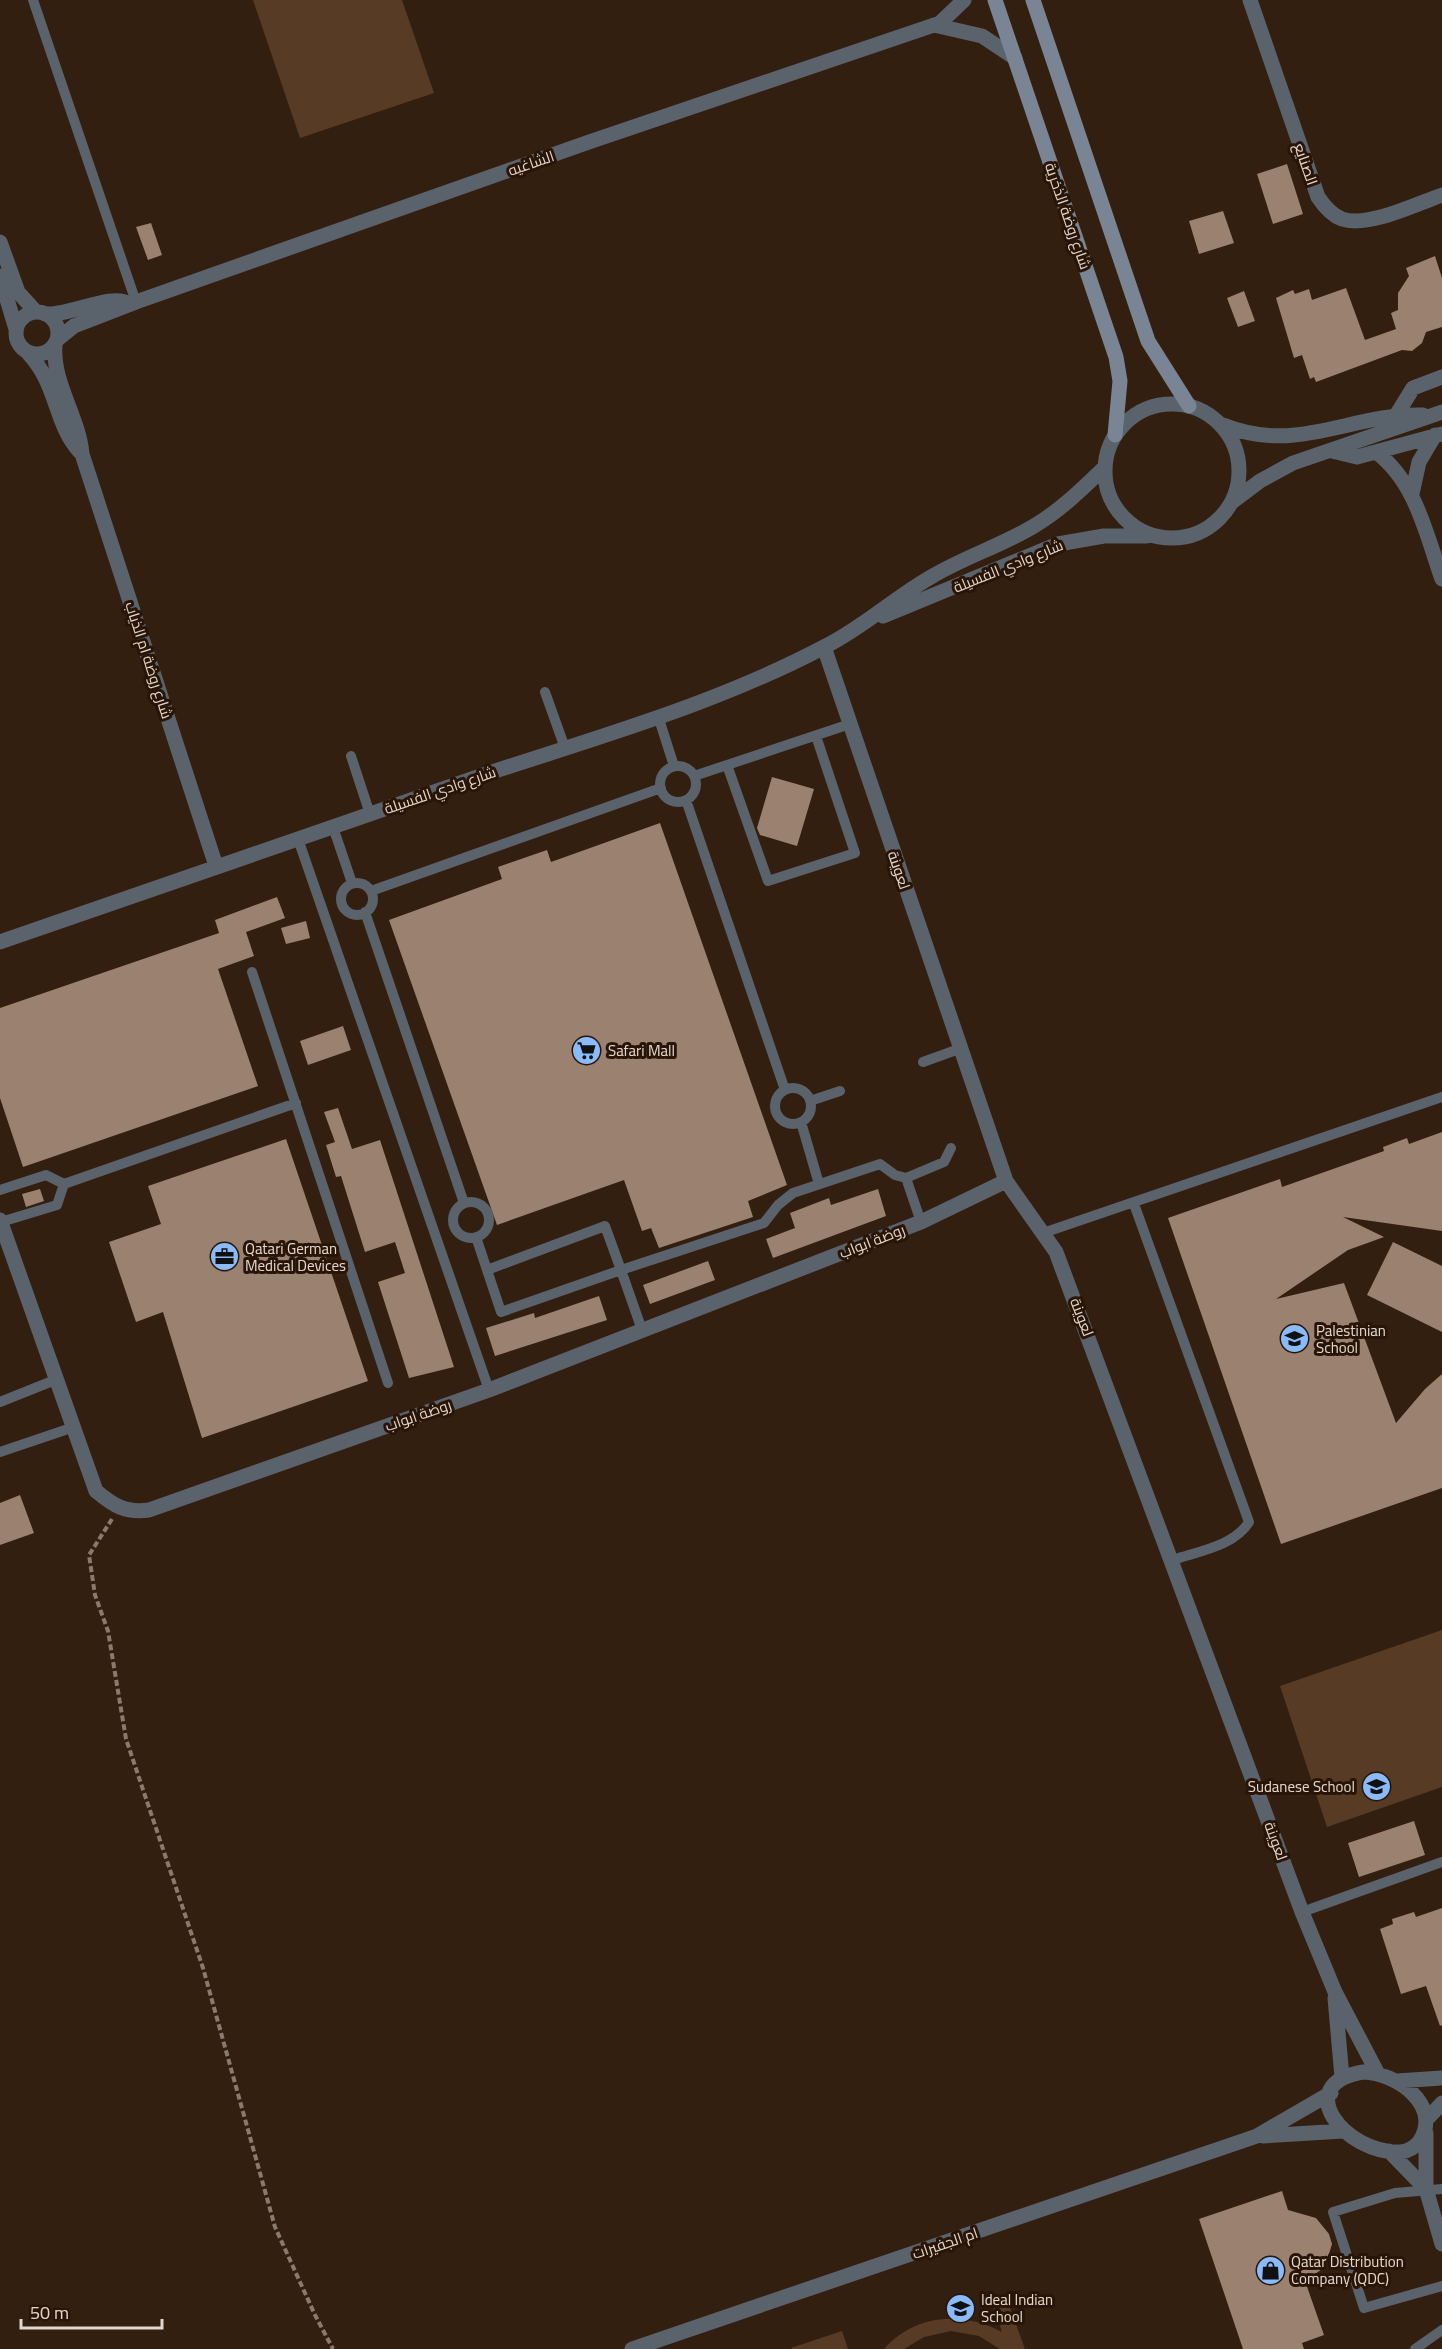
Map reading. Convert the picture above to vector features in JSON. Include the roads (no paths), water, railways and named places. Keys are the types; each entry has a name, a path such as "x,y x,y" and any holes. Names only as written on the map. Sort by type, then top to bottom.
{"street":[{"name":"الشاغيه","path":"56,342 74,326 133,303 934,25 950,16 964,0"},
{"name":"شارع روضة الذخرية","path":"995,0 1116,357 1120,381 1115,435"},
{"path":"1033,0 1148,341 1189,406"},
{"name":"الصنايع","path":"1250,0 1317,197 1328,211 1341,219 1357,221 1376,218 1442,195"},
{"path":"934,25 982,36 1015,58"},
{"path":"0,242 18,292 57,327 56,342 43,354 28,353 18,343 0,276"},
{"name":"الشاغيه","path":"41,313 68,314 115,299 133,303"},
{"path":"16,329 26,315 41,313"},
{"name":"شارع روضة ام الذياب","path":"56,342 55,364 80,437 82,454 216,866"},
{"name":"شارع روضة ام الذياب","path":"28,353 46,375 66,432 82,454"},
{"path":"1397,414 1413,388 1442,377"},
{"path":"1168,404 1189,406 1207,413 1223,425 1254,435 1287,438 1397,414 1437,414 1276,471 1232,502 1220,518 1206,530 1188,537 1169,539 1150,536 1131,526 1116,510 1107,490 1104,468 1107,450 1115,435 1130,419 1148,408 1168,404"},
{"path":"1223,425 1233,443 1239,463 1238,483 1232,502"},
{"path":"1329,451 1357,457 1438,435"},
{"path":"1412,495 1419,462 1438,435"},
{"path":"1376,452 1391,464 1412,495 1442,579"},
{"name":"شارع وادي الفسيلة","path":"0,942 216,866 565,748 659,719 741,686 824,647 872,620 915,586 941,571 1036,525 1058,510 1104,468"},
{"name":"شارع وادي الفسيلة","path":"872,620 914,606 1058,544 1104,536 1150,536"},
{"name":"لعوينة","path":"824,647 959,1049 1006,1181 1056,1252 1084,1321 1302,1912 1335,1992 1378,2074"},
{"name":"روضة ابواب","path":"74,1427 96,1491 119,1509 131,1512 149,1510 489,1390 921,1222 1006,1181"},
{"path":"0,1221 55,1380 74,1427"},
{"name":"لعوينة","path":"1335,1992 1342,2077"},
{"path":"1442,2103 1427,2125 1410,2150 1389,2151 1372,2148 1344,2131 1333,2121 1330,2113 1331,2093 1342,2077 1364,2072 1378,2074 1417,2095 1427,2125 1426,2188 1442,2244"},
{"path":"1394,2081 1442,2078"},
{"name":"ام الجفيرات","path":"632,2349 1257,2136 1331,2093"},
{"name":"ام الجفيرات","path":"1257,2136 1344,2131"},
{"path":"1389,2151 1426,2188"}],"lane":[{"path":"33,0 133,303"},
{"path":"545,692 565,748"},
{"path":"659,719 674,766"},
{"path":"694,776 850,724"},
{"path":"727,765 768,881 855,853 816,736"},
{"path":"351,756 370,814"},
{"path":"674,766 686,767 694,776 696,787 686,800 669,800 661,788 663,774 674,766"},
{"path":"371,891 661,788"},
{"path":"686,800 785,1089"},
{"path":"333,827 352,883"},
{"path":"298,839 489,1390"},
{"path":"352,883 362,883 371,891 371,905 365,912 350,914 341,904 343,890 352,883"},
{"path":"322,910 341,904"},
{"path":"365,912 464,1203"},
{"path":"252,972 388,1383"},
{"path":"923,1062 959,1049"},
{"path":"785,1089 799,1089 810,1101 810,1112 801,1122 787,1123 777,1114 776,1100 785,1089"},
{"path":"810,1101 840,1091"},
{"path":"1043,1233 1134,1204 1442,1097"},
{"path":"0,1190 46,1175 64,1184 296,1103"},
{"path":"801,1122 819,1184"},
{"path":"476,1237 501,1312 764,1222 778,1205 793,1193 819,1184 880,1164 895,1175 906,1178 944,1162 951,1148"},
{"path":"906,1178 921,1222"},
{"path":"0,1221 57,1205 64,1184"},
{"path":"464,1203 479,1203 489,1215 486,1230 476,1237 464,1237 454,1227 453,1216 464,1203"},
{"path":"1134,1204 1249,1522 1243,1532 1225,1543 1173,1560"},
{"path":"487,1270 605,1226 642,1330"},
{"path":"434,1234 454,1227"},
{"path":"0,1402 55,1380"},
{"path":"0,1452 74,1427"},
{"path":"1302,1912 1442,1862"},
{"path":"1442,2189 1426,2188 1395,2193 1333,2212 1364,2307 1442,2286"},
{"path":"1415,2349 1442,2330"}],"place":[{"name":"Safari Mall","path":"587,1050"},
{"name":"Qatari German Medical Devices","path":"224,1257"},
{"name":"Palestinian School","path":"1295,1339"},
{"name":"Sudanese School","path":"1376,1786"},
{"name":"Qatar Distribution Company (QDC)","path":"1270,2270"},
{"name":"Ideal Indian School","path":"960,2308"}]}
